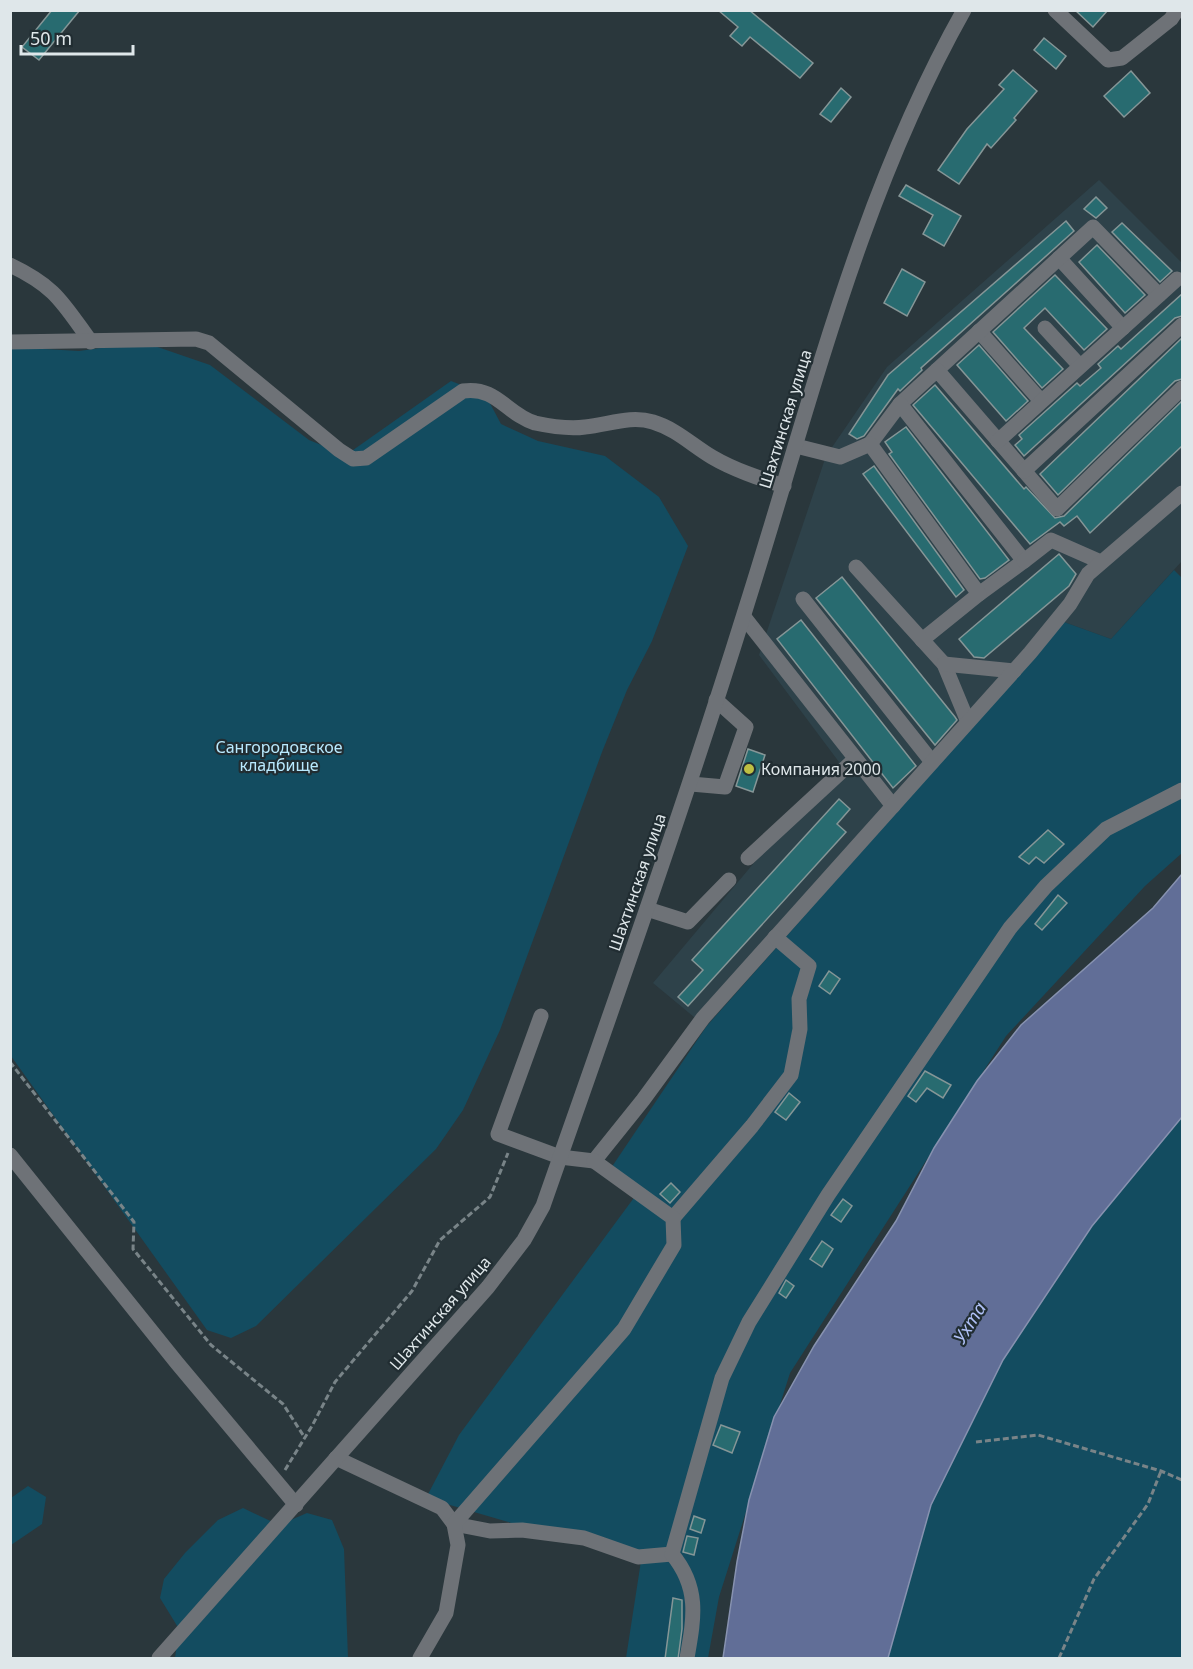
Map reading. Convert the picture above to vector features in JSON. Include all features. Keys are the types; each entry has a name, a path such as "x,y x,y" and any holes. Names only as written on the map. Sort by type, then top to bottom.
{"street":[{"name":"Шахтинская улица","path":"159,1659 488,1287 525,1240 543,1206 691,784 845,282 908,120 964,10"},
{"path":"1055,10 1108,60 1122,58 1171,20 1178,10"},
{"path":"796,447 840,457 870,444 900,404 1093,227 1159,295"},
{"path":"1059,258 1123,328"},
{"path":"10,265 38,279 55,291 91,342"},
{"path":"998,441 1177,279"},
{"path":"1024,471 1182,325"},
{"path":"1045,328 1080,366"},
{"path":"979,331 1041,401"},
{"path":"10,342 196,339 209,342 339,450 353,459 366,458 464,391 479,389 495,397 518,416 537,423 584,428 630,419 653,422 681,435 712,457 746,474 784,486"},
{"path":"937,370 1057,509 1182,388"},
{"path":"900,404 1024,561"},
{"path":"870,444 980,594"},
{"path":"594,1161 643,1100 703,1018 1014,671 1070,604 1088,574 1182,493"},
{"path":"922,640 1051,540 1101,562"},
{"path":"856,567 944,664 968,722"},
{"path":"803,599 932,762"},
{"path":"744,617 893,806"},
{"path":"944,664 1014,671"},
{"path":"691,784 724,787 746,727 716,700"},
{"path":"748,858 855,759"},
{"path":"672,1554 722,1378 749,1322 835,1186 1011,928 1046,886 1106,829 1182,790"},
{"path":"647,909 688,922 729,880"},
{"path":"454,1524 624,1329 674,1245 673,1218 752,1126 791,1075 800,1029 799,999 809,966 775,937"},
{"path":"541,1016 498,1134 560,1157 594,1161 673,1218"},
{"path":"10,1155 177,1363 296,1505"},
{"path":"336,1458 442,1508 454,1524 458,1545 446,1613 420,1659"},
{"path":"454,1524 490,1531 522,1530 584,1538 638,1557 672,1554"},
{"path":"672,1554 685,1570 691,1588 694,1618 687,1659"}],"path":[{"path":"10,1062 134,1222 133,1249 211,1345 246,1376 261,1383 283,1404 305,1438"},
{"path":"277,1482 305,1438 335,1382 412,1291 440,1240 490,1197 514,1140"},
{"path":"976,1442 1038,1435 1161,1471 1182,1480"},
{"path":"1059,1659 1094,1580 1148,1504 1161,1471"}],"shaded area":[{"path":"1099,180 1182,263 1182,561 1111,639 1064,622 706,1027 653,983 839,762 759,655 826,456 887,367"}],"green space":[{"name":"Сангородовское кладбище","path":"143,342 210,365 309,440 346,455 451,381 485,394 501,424 538,441 605,456 659,497 688,546 652,641 627,690 602,752 500,1030 463,1110 436,1149 256,1326 231,1338 207,1330 11,1056 10,347 79,351"},
{"path":"1174,570 1182,578 1182,853 1145,886 1006,1036 790,1373 719,1597 708,1658 626,1658 641,1561 426,1498 459,1435 636,1195 607,1174 706,1027 1064,622 1111,639"},
{"path":"1182,1117 1182,1658 888,1658 931,1505 1003,1360 1092,1226"},
{"path":"28,1486 46,1497 42,1524 11,1545 11,1498"},
{"path":"243,1508 279,1525 307,1513 332,1520 344,1549 348,1658 175,1658 179,1629 160,1598 164,1579 185,1553 218,1520"}],"water":[{"name":"Ухта","path":"1182,874 1182,1117 1092,1226 1003,1360 931,1505 888,1658 723,1658 749,1500 774,1417 814,1346 896,1221 934,1148 977,1081 1021,1025 1153,908"}],"building":[{"path":"52,10 80,10 39,60 22,47"},
{"path":"718,10 749,10 813,63 800,78 750,37 742,46 730,36 738,27"},
{"path":"1075,10 1108,10 1093,27"},
{"path":"1044,38 1066,56 1056,69 1034,50"},
{"path":"1013,70 1037,91 1014,118 1016,120 991,148 987,144 959,184 938,170 967,129 1004,89 999,85"},
{"path":"1131,71 1150,93 1124,117 1104,96"},
{"path":"841,88 851,97 831,122 820,114"},
{"path":"906,185 961,216 944,246 923,234 933,215 899,196"},
{"path":"1096,197 1107,208 1096,218 1084,209"},
{"path":"1066,221 1074,231 921,368 922,370 900,391 898,389 864,436 857,439 849,434 888,375"},
{"path":"1122,223 1172,271 1160,282 1112,232"},
{"path":"1097,245 1145,295 1125,313 1079,262"},
{"path":"902,269 925,282 907,316 884,303"},
{"path":"1055,275 1107,329 1084,350 1045,308 1024,328 1063,369 1042,388 993,332"},
{"path":"1182,294 1182,316 1175,318 1024,456 1015,445 1022,439 1019,435 1077,383 1080,386 1101,368 1098,364 1118,346 1121,349"},
{"path":"1182,338 1182,379 1175,381 1058,495 1040,474"},
{"path":"979,345 1028,401 1006,421 957,365"},
{"path":"935,385 1024,489 1026,487 1055,518 1064,516 1182,401 1182,446 1090,533 1077,516 1064,526 1060,522 1030,544 913,405"},
{"path":"906,427 1009,560 985,578 980,579 889,454 892,452 885,442"},
{"path":"874,466 964,590 956,597 863,474"},
{"path":"1059,554 1076,574 1069,586 984,658 974,657 959,639"},
{"path":"842,577 957,720 935,745 816,598"},
{"path":"801,620 916,766 893,788 777,639"},
{"path":"748,749 765,755 753,792 736,786"},
{"path":"839,799 850,809 837,824 846,832 688,1006 678,997 703,970 692,960"},
{"path":"1048,830 1064,844 1044,863 1036,857 1029,864 1019,857"},
{"path":"1058,895 1067,903 1042,930 1035,924"},
{"path":"829,971 840,979 830,994 819,986"},
{"path":"925,1071 951,1085 943,1098 927,1088 916,1102 908,1096"},
{"path":"789,1093 800,1102 786,1120 775,1112"},
{"path":"671,1183 680,1192 670,1203 660,1194"},
{"path":"843,1199 852,1206 841,1222 831,1215"},
{"path":"822,1241 833,1249 822,1267 810,1259"},
{"path":"786,1280 794,1286 786,1298 779,1293"},
{"path":"721,1425 740,1432 732,1453 713,1445"},
{"path":"694,1516 705,1520 701,1533 690,1529"},
{"path":"687,1536 698,1538 694,1555 683,1552"},
{"path":"673,1598 682,1600 682,1629 678,1659 665,1659"}],"place":[{"name":"Компания 2000","path":"749,769"}]}
